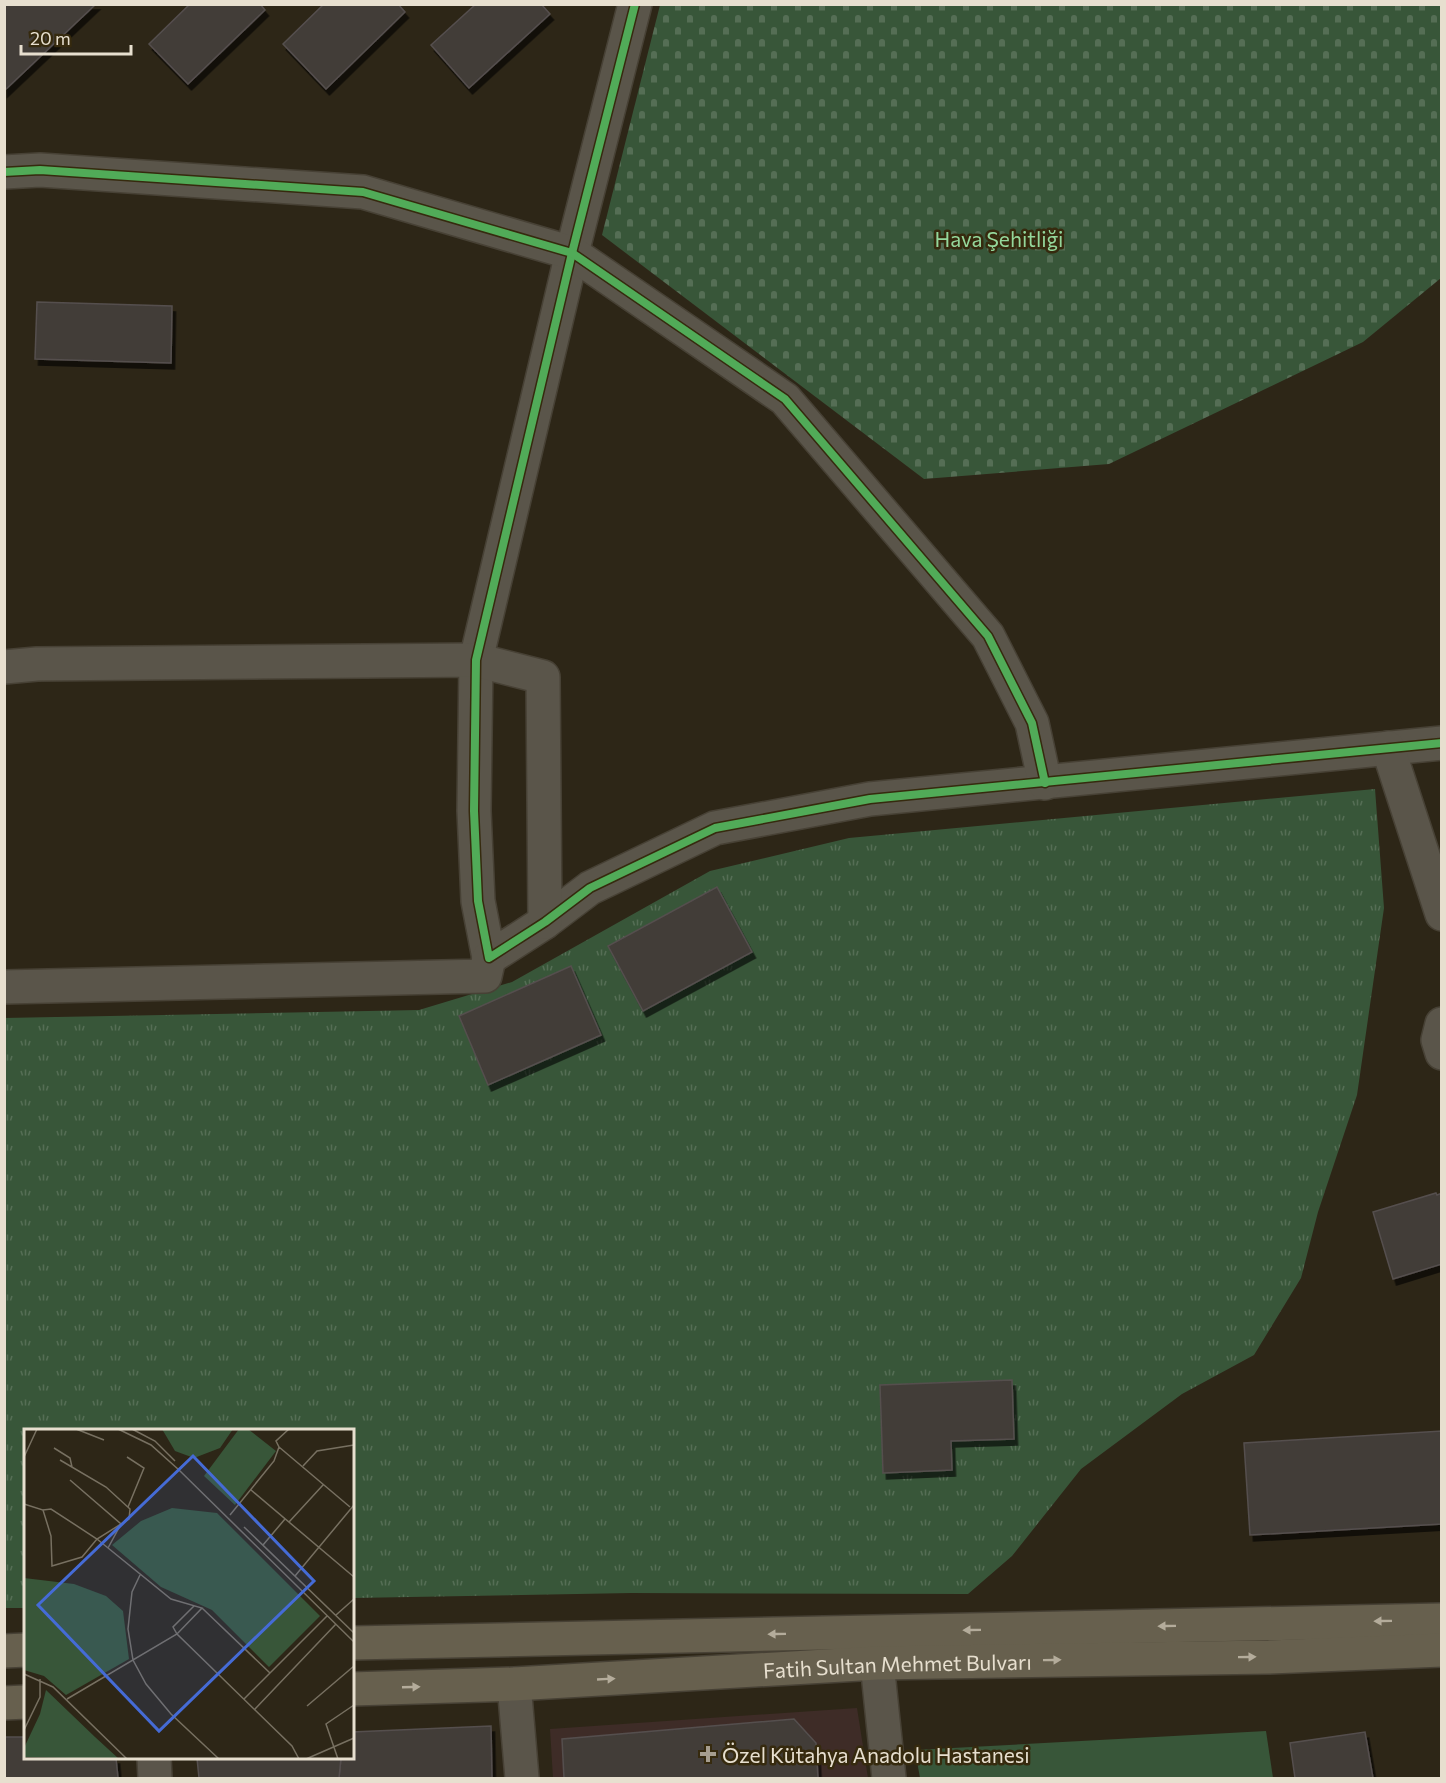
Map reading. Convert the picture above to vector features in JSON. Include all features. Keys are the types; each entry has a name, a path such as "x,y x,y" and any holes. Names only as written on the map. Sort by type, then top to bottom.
{"main road":[{"name":"Fatih Sultan Mehmet Bulvarı","path":"354,1643 1442,1620"},
{"path":"4,1651 24,1650"},
{"name":"Fatih Sultan Mehmet Bulvarı","path":"354,1689 514,1684 877,1663 1269,1657 1442,1650"},
{"path":"4,1703 24,1702"}],"street":[{"path":"4,987 485,976 489,958 478,902 474,811 476,660 572,253 635,4"},
{"path":"4,172 40,170 363,192 572,253 785,399 988,636 1032,723 1045,783"},
{"path":"4,667 37,664 476,660 543,677 545,922"},
{"path":"489,958 545,922 591,888 715,828 870,799 1442,743"},
{"path":"1388,748 1442,914"},
{"path":"1442,1024 1438,1040 1442,1053"},
{"path":"877,1663 889,1779"},
{"path":"514,1684 522,1779"},
{"path":"154,1759 155,1779"}],"shaded area":[{"name":"Özel Kütahya Anadolu Hastanesi","path":"857,1708 868,1778 553,1778 550,1729"}],"green space":[{"name":"Hava Şehitliği","path":"660,5 1441,5 1441,278 1363,342 1109,464 924,479 602,235"},
{"path":"1375,789 1384,908 1357,1095 1318,1212 1301,1278 1254,1355 1182,1394 1081,1469 1012,1556 968,1594 631,1593 354,1598 354,1429 24,1429 24,1608 5,1608 4,1018 419,1010 512,982 710,871 849,838"},
{"path":"1266,1731 1273,1778 920,1778 915,1750"}],"building":[{"path":"4,4 96,4 4,91"},
{"path":"190,4 260,4 265,10 188,84 149,44"},
{"path":"324,4 398,4 405,12 326,89 283,44"},
{"path":"476,4 541,4 550,14 469,88 431,45"},
{"path":"37,302 172,306 171,363 35,359"},
{"path":"717,887 752,952 643,1011 608,946"},
{"path":"571,966 601,1035 488,1085 459,1016"},
{"path":"1436,1193 1437,1195 1442,1193 1442,1264 1393,1279 1373,1212"},
{"path":"1012,1380 1014,1439 951,1441 952,1470 883,1473 880,1385"},
{"path":"1442,1431 1442,1524 1250,1535 1244,1443"},
{"name":"Özel Kütahya Anadolu Hastanesi","path":"794,1719 816,1743 818,1778 564,1778 562,1739"},
{"path":"491,1726 492,1778 339,1778 341,1759 354,1759 354,1732"},
{"path":"1365,1732 1373,1778 1295,1778 1290,1743"},
{"path":"4,1737 24,1737 24,1759 116,1759 118,1778 4,1778"},
{"path":"197,1759 341,1759 339,1778 199,1778"}],"cycle path":[{"path":"635,4 572,253 476,660 474,811 478,901 489,958 545,922 590,888 715,828 870,799 1442,743"},
{"path":"4,172 40,170 363,192 572,253 785,399 988,636 1032,723 1045,783"}],"place":[{"name":"Özel Kütahya Anadolu Hastanesi","path":"708,1754"}]}
